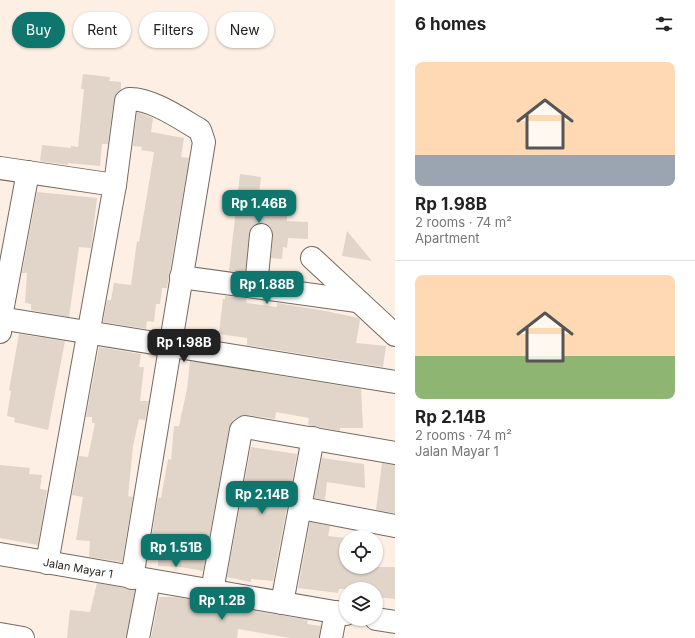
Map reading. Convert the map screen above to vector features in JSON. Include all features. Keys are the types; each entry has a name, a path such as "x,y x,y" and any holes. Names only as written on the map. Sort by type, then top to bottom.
{"street":[{"path":"47,563 87,333 115,185 126,102 129,98 135,98 166,110 200,130 204,142 170,347 140,579 138,638"},
{"path":"0,168 115,185"},
{"path":"28,172 1,323 87,333 395,382"},
{"path":"256,286 261,235"},
{"path":"312,258 395,335"},
{"path":"181,277 256,286 357,301"},
{"path":"212,591 241,430 245,427 395,453"},
{"path":"282,603 313,438"},
{"path":"301,508 395,526"},
{"name":"Jalan Mayar 1","path":"0,554 339,613"},
{"path":"331,638 339,618"},
{"path":"383,620 395,622"},
{"path":"0,634 23,638"}],"building":[{"path":"83,74 110,77 109,81 121,82 121,90 114,99 108,144 102,144 100,166 68,163 68,165 40,161 42,145 71,148 71,146 78,147 84,89 81,89"},
{"path":"137,112 153,118 151,132 184,138 181,157 189,158 167,288 162,288 160,304 156,304 154,322 147,321 146,329 103,322 107,300 111,300 114,283 131,285 137,241 139,242 154,152 141,150 142,147 133,146"},
{"path":"240,174 261,177 257,211 287,214 287,221 308,222 308,239 288,238 287,248 283,247 282,259 271,258 273,236 269,225 263,223 256,224 251,228 245,273 229,271"},
{"path":"37,192 97,198 91,248 79,247 69,317 31,310 31,304 25,303 27,273 22,273"},
{"path":"347,231 372,261 342,256"},
{"path":"225,296 246,298 247,303 277,307 277,303 358,318 360,320 356,343 386,346 383,367 247,345 247,338 219,334 223,299 225,299"},
{"path":"19,334 65,341 48,430 14,422 15,418 7,416 11,391 9,390"},
{"path":"99,347 141,354 139,367 144,367 140,401 149,401 145,420 139,419 133,446 128,496 133,497 122,562 89,557 90,541 76,540 83,497 72,495 79,456 88,457 95,423 92,423 92,417 86,417"},
{"path":"190,361 361,389 363,428 340,428 340,431 308,425 309,418 276,412 275,419 242,415 233,420 229,428 203,571 181,567 158,566 158,559 148,558 158,498 161,498 168,459 171,460 174,426 179,426 187,389"},
{"path":"251,447 297,454 273,581 251,579 251,582 227,577"},
{"path":"322,458 364,464 365,488 327,482 325,500 314,498"},
{"path":"382,463 395,465 395,513 376,510"},
{"path":"0,465 30,468 29,474 42,475 40,489 47,490 38,545 0,538"},
{"path":"310,522 330,526 328,536 339,537 339,574 383,574 383,567 395,567 395,599 383,598 383,582 339,582 338,593 298,588"},
{"path":"97,583 135,590 126,638 67,638 70,610 90,612"},
{"path":"159,597 177,597 308,620 307,624 321,626 319,638 290,638 238,629 237,638 151,638"}]}
